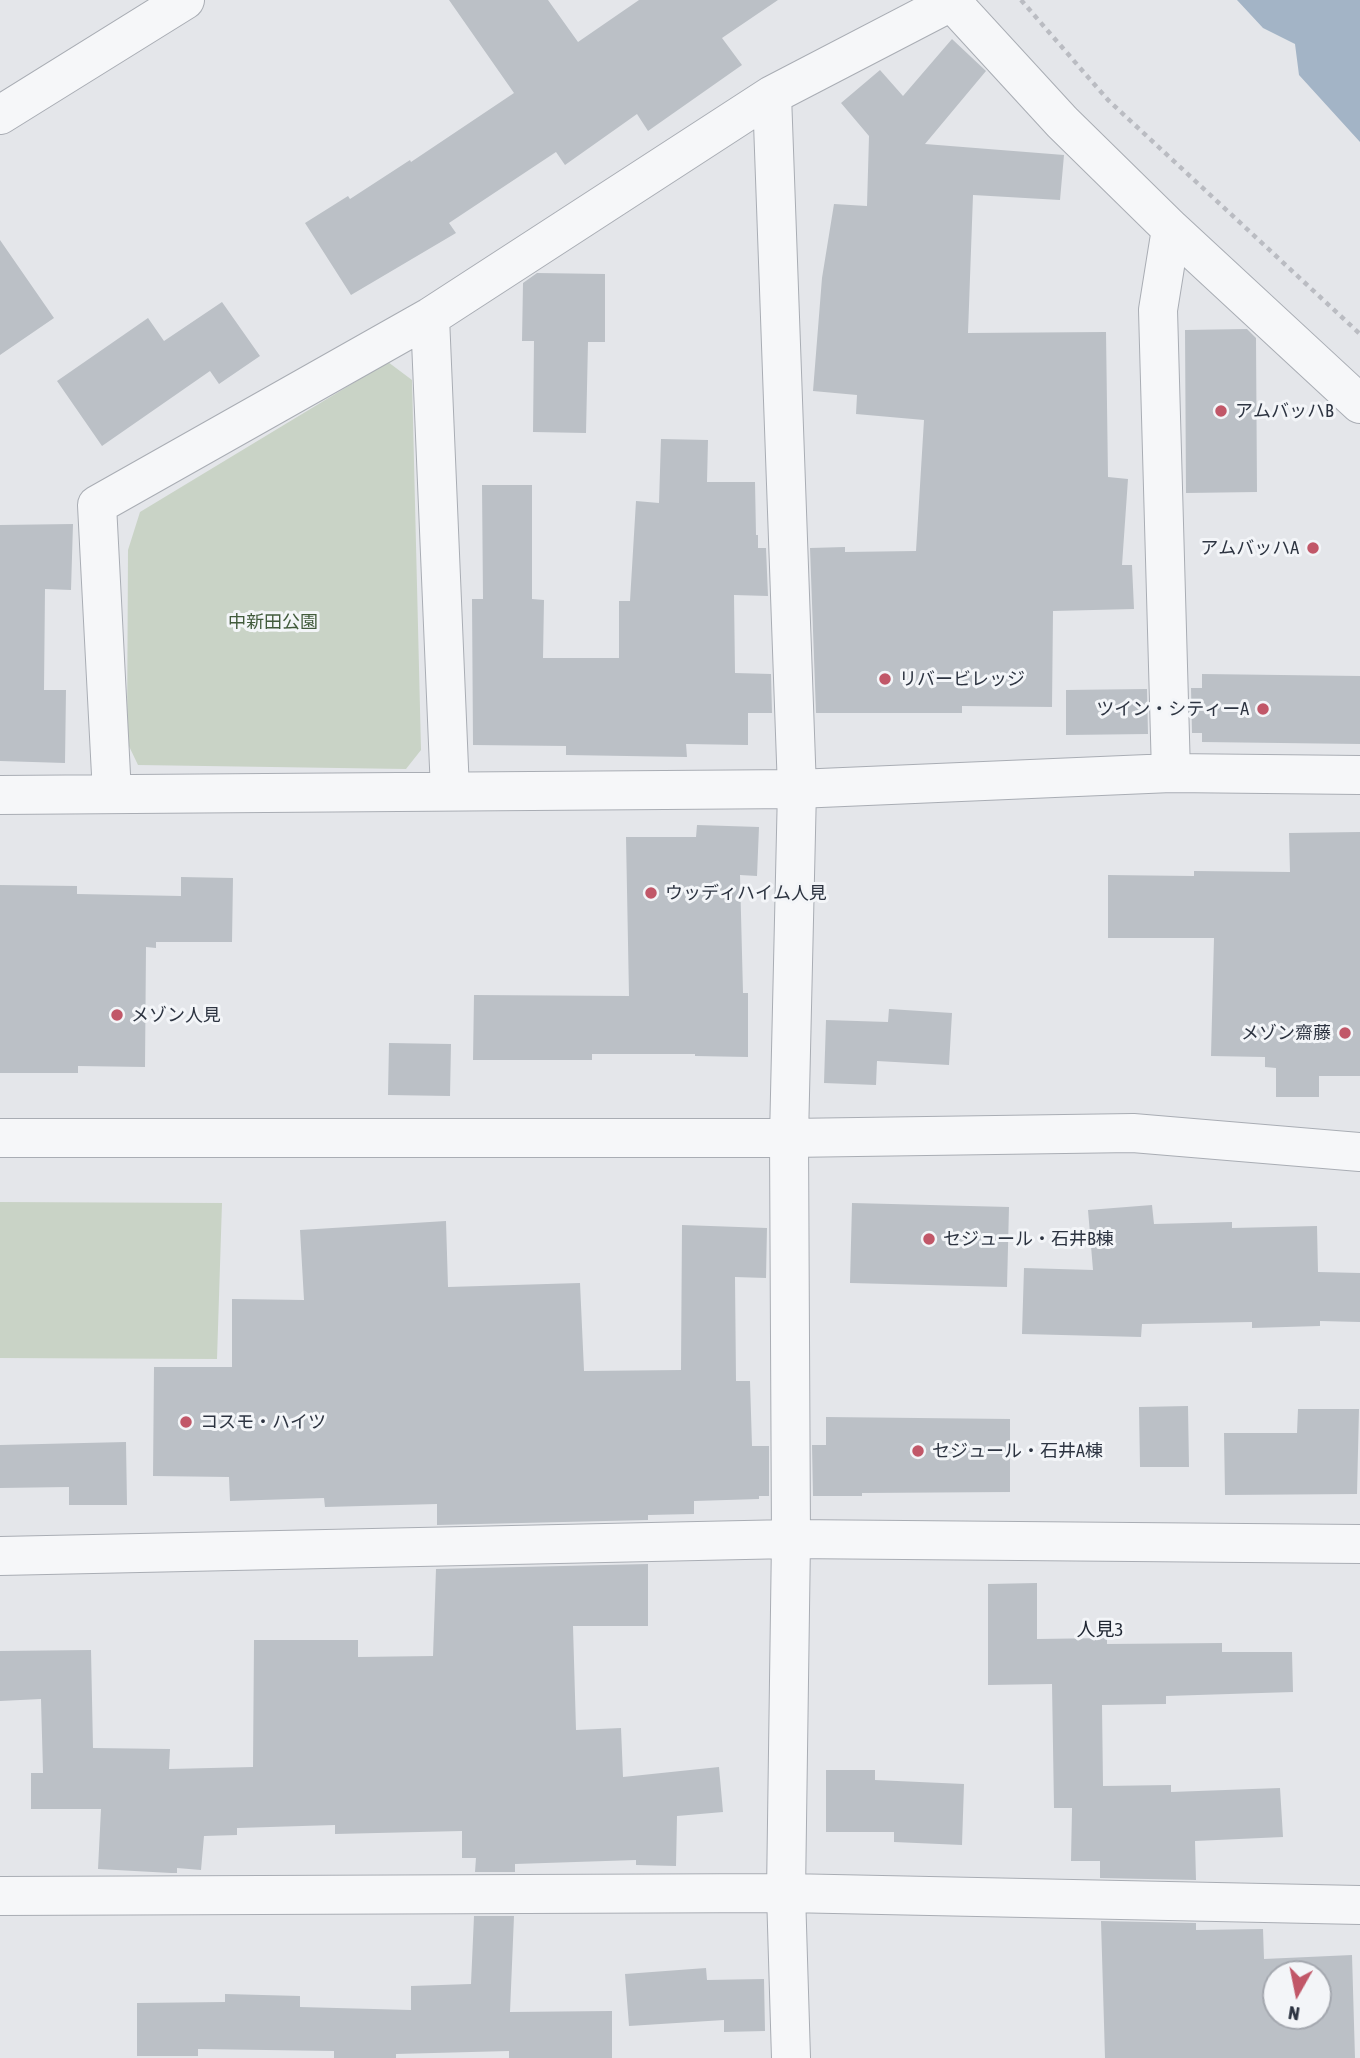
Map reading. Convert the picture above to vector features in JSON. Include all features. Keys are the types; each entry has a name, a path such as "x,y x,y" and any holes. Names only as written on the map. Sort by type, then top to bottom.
{"street":[{"path":"0,115 185,0"},
{"path":"112,794 97,505 430,317 772,95 950,1 1062,122 1171,229 1360,404"},
{"path":"772,95 797,789 789,1138 791,1539 786,1893 791,2058"},
{"path":"1171,229 1158,310 1171,773"},
{"path":"430,317 450,791"},
{"path":"0,795 797,789 1171,773 1360,775"},
{"path":"0,1138 789,1138 1133,1133 1360,1152"},
{"path":"0,1556 791,1539 1360,1544"},
{"path":"0,1896 786,1893 1360,1905"}],"path":[{"path":"1021,0 1108,100 1360,334"}],"green space":[{"name":"中新田公園","path":"388,362 412,380 421,750 406,769 138,765 127,742 128,550 140,512"},
{"path":"0,1202 222,1203 217,1359 0,1358"}],"water":[{"path":"1237,0 1360,0 1360,142 1299,75 1295,44 1263,28"}],"building":[{"path":"449,0 548,0 578,42 639,0 778,0 722,38 742,65 648,131 637,114 565,165 556,152 449,223 456,233 351,295 305,223 348,196 350,199 410,160 411,162 514,93"},
{"path":"952,39 986,71 925,144 1064,155 1060,200 973,195 968,333 1106,332 1108,477 1128,479 1122,565 1132,565 1134,609 1053,611 1052,707 962,706 962,713 816,713 810,548 845,547 845,552 916,551 924,420 856,414 857,395 813,391 822,278 834,204 867,206 869,136 841,103 880,70 903,96"},
{"path":"0,240 54,318 0,355"},
{"path":"537,273 605,274 605,342 588,342 586,433 533,432 534,341 522,341 523,283"},
{"path":"222,302 260,356 219,384 210,371 102,446 57,381 148,318 164,341"},
{"name":"アムバッハB","path":"1247,329 1256,338 1257,492 1186,493 1185,330"},
{"path":"661,439 708,440 707,482 755,482 756,535 758,548 766,548 768,596 734,595 735,673 771,674 772,713 748,713 748,745 686,744 687,757 566,755 566,746 473,745 472,599 483,599 482,485 532,485 532,599 544,600 543,658 619,658 619,601 630,601 636,501 659,503"},
{"path":"73,524 71,590 45,589 44,690 66,690 65,763 0,761 0,525"},
{"name":"ツイン・シティーA","path":"1202,674 1360,676 1360,744 1202,742 1202,733 1192,733 1191,688 1202,688"},
{"path":"1147,689 1148,734 1066,735 1066,690"},
{"path":"697,825 759,827 757,876 740,875 743,993 748,993 748,1057 592,1054 592,1060 473,1060 474,995 629,996 626,837 696,837"},
{"path":"1360,832 1360,1076 1319,1076 1319,1097 1276,1097 1276,1068 1265,1067 1265,1057 1211,1056 1214,938 1108,938 1108,875 1194,876 1194,871 1290,872 1289,833"},
{"path":"181,877 233,878 232,942 156,942 156,948 146,947 145,1067 78,1066 78,1073 0,1073 0,885 77,886 77,894 181,896"},
{"path":"889,1009 952,1013 949,1065 877,1061 876,1085 824,1083 826,1020 888,1022"},
{"path":"389,1043 451,1044 450,1096 388,1095"},
{"name":"セジュール・石井B棟","path":"852,1203 1009,1207 1007,1287 850,1283"},
{"path":"1152,1205 1154,1224 1232,1222 1232,1228 1317,1226 1318,1272 1360,1273 1360,1322 1320,1321 1320,1326 1252,1328 1252,1322 1142,1324 1141,1337 1022,1334 1024,1268 1093,1270 1088,1210"},
{"path":"446,1221 448,1287 580,1283 584,1371 681,1370 682,1225 767,1228 766,1278 735,1277 736,1381 750,1381 752,1446 769,1446 769,1496 759,1496 759,1499 694,1501 694,1514 648,1515 648,1520 437,1525 437,1504 325,1507 324,1498 230,1501 229,1477 153,1476 154,1367 232,1367 232,1299 304,1300 300,1230"},
{"path":"1188,1406 1189,1467 1140,1467 1139,1407"},
{"path":"1298,1409 1359,1409 1357,1494 1225,1495 1224,1433 1297,1433"},
{"name":"セジュール・石井A棟","path":"826,1417 1010,1419 1010,1492 813,1496 812,1445 826,1445"},
{"path":"126,1442 127,1505 69,1505 69,1487 0,1488 0,1445"},
{"path":"648,1564 648,1626 573,1626 576,1730 621,1728 623,1777 719,1767 723,1812 677,1816 676,1866 636,1865 636,1860 515,1864 515,1872 475,1872 476,1858 462,1858 462,1831 335,1834 335,1825 237,1828 237,1835 204,1836 201,1870 177,1868 177,1873 171,1873 98,1869 101,1809 31,1809 31,1773 43,1773 41,1699 0,1701 0,1651 91,1650 93,1748 170,1749 169,1769 253,1767 254,1640 358,1640 358,1657 433,1656 436,1569"},
{"path":"1037,1583 1037,1639 1107,1638 1107,1644 1222,1643 1222,1652 1292,1652 1293,1692 1166,1696 1166,1704 1102,1705 1103,1786 1171,1785 1171,1792 1280,1788 1283,1837 1195,1841 1196,1880 1100,1878 1100,1861 1071,1861 1072,1808 1054,1808 1052,1684 988,1685 988,1584"},
{"path":"826,1770 875,1770 875,1780 964,1784 962,1845 894,1842 894,1832 826,1832"},
{"path":"474,1916 514,1916 510,2012 612,2011 612,2058 509,2058 509,2051 396,2054 396,2058 334,2058 334,2051 198,2049 198,2056 137,2056 137,2003 225,2002 225,1994 300,1996 300,2007 411,2010 411,1986 471,1984"},
{"path":"1101,1921 1196,1923 1196,1930 1263,1929 1264,1959 1352,1955 1355,2058 1105,2058"},
{"path":"706,1968 707,1980 764,1979 765,2031 724,2032 724,2020 629,2026 625,1974"}],"place":[{"name":"アムバッハB","path":"1221,411"},
{"name":"アムバッハA","path":"1313,548"},
{"name":"リバービレッジ","path":"885,679"},
{"name":"ツイン・シティーA","path":"1263,709"},
{"name":"ウッディハイム人見","path":"651,893"},
{"name":"メゾン人見","path":"117,1015"},
{"name":"メゾン齋藤","path":"1345,1033"},
{"name":"セジュール・石井B棟","path":"929,1239"},
{"name":"コスモ・ハイツ","path":"186,1422"},
{"name":"セジュール・石井A棟","path":"918,1451"}],"district":[{"name":"人見3","path":"1100,1630"}]}
